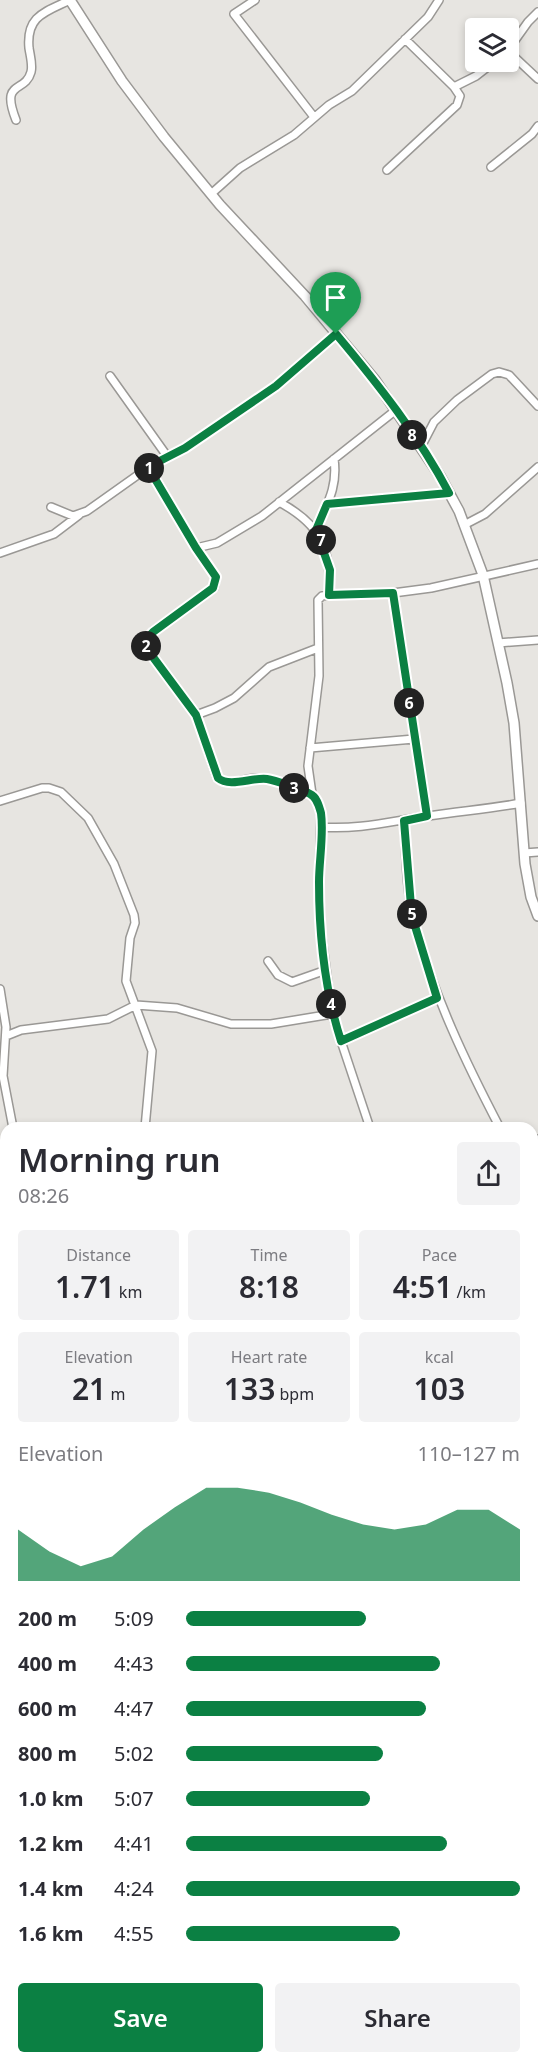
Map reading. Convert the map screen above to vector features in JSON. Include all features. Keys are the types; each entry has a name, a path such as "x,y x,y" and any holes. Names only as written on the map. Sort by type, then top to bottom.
{"street":[{"path":"16,120 8,106 8,98 10,91 26,80 31,71 28,35 30,26 47,11 70,0 122,81 164,137 211,194 305,296 396,410 449,493 483,575 514,723 524,853 531,897 538,916"},
{"path":"255,0 234,14 314,117"},
{"path":"211,194 240,168 294,135 314,117 352,91 428,17 439,0"},
{"path":"519,35 538,12"},
{"path":"387,170 457,105 460,96 454,87 405,39"},
{"path":"519,61 538,79"},
{"path":"454,87 481,72"},
{"path":"491,167 532,134 538,126"},
{"path":"0,553 54,534 148,467 185,448 276,386 336,334"},
{"path":"420,447 434,422 457,399 492,374 499,372 509,375 538,406"},
{"path":"110,376 167,456"},
{"path":"196,548 217,543 262,516 396,410"},
{"path":"316,530 334,490 336,472 334,459"},
{"path":"148,467 216,577 213,588 148,637 147,649 196,715 214,770 221,781 226,783 254,778 270,779 312,794"},
{"path":"464,525 484,513 538,467"},
{"path":"327,504 449,493"},
{"path":"279,502 297,511 316,530 330,570 329,595"},
{"path":"51,507 68,515 79,515"},
{"path":"368,1122 332,1014 319,904 321,816 318,802 312,794 308,766 319,676 318,600 322,596 329,595 393,593 430,588 538,564"},
{"path":"393,593 427,816"},
{"path":"498,643 538,640"},
{"path":"196,715 234,698 269,667 318,648"},
{"path":"310,748 414,739"},
{"path":"0,801 49,788 62,792 88,818 114,864 134,915 126,981 128,991 136,1005 152,1051 146,1122"},
{"path":"321,827 341,828 404,821 521,803"},
{"path":"404,821 411,906 437,998 497,1122"},
{"path":"524,853 538,852"},
{"path":"268,961 278,975 291,982 326,970"},
{"path":"0,989 6,1036 1,1067 12,1122"},
{"path":"341,1041 437,998"},
{"path":"6,1036 21,1030 108,1019 136,1005 177,1008 231,1024 271,1024 332,1014"}],"route":[{"path":"336,334 375,380 449,493 327,504 316,530 330,570 329,595 393,593 409,711 427,816 404,821 408,881 415,926 437,998 341,1041 332,1014 321,931 319,880 321,816 318,802 312,794 270,779 254,778 226,783 221,781 211,761 196,715 147,649 146,644 153,632 213,588 216,577 168,503 148,467 185,448 276,386 336,334"}]}
